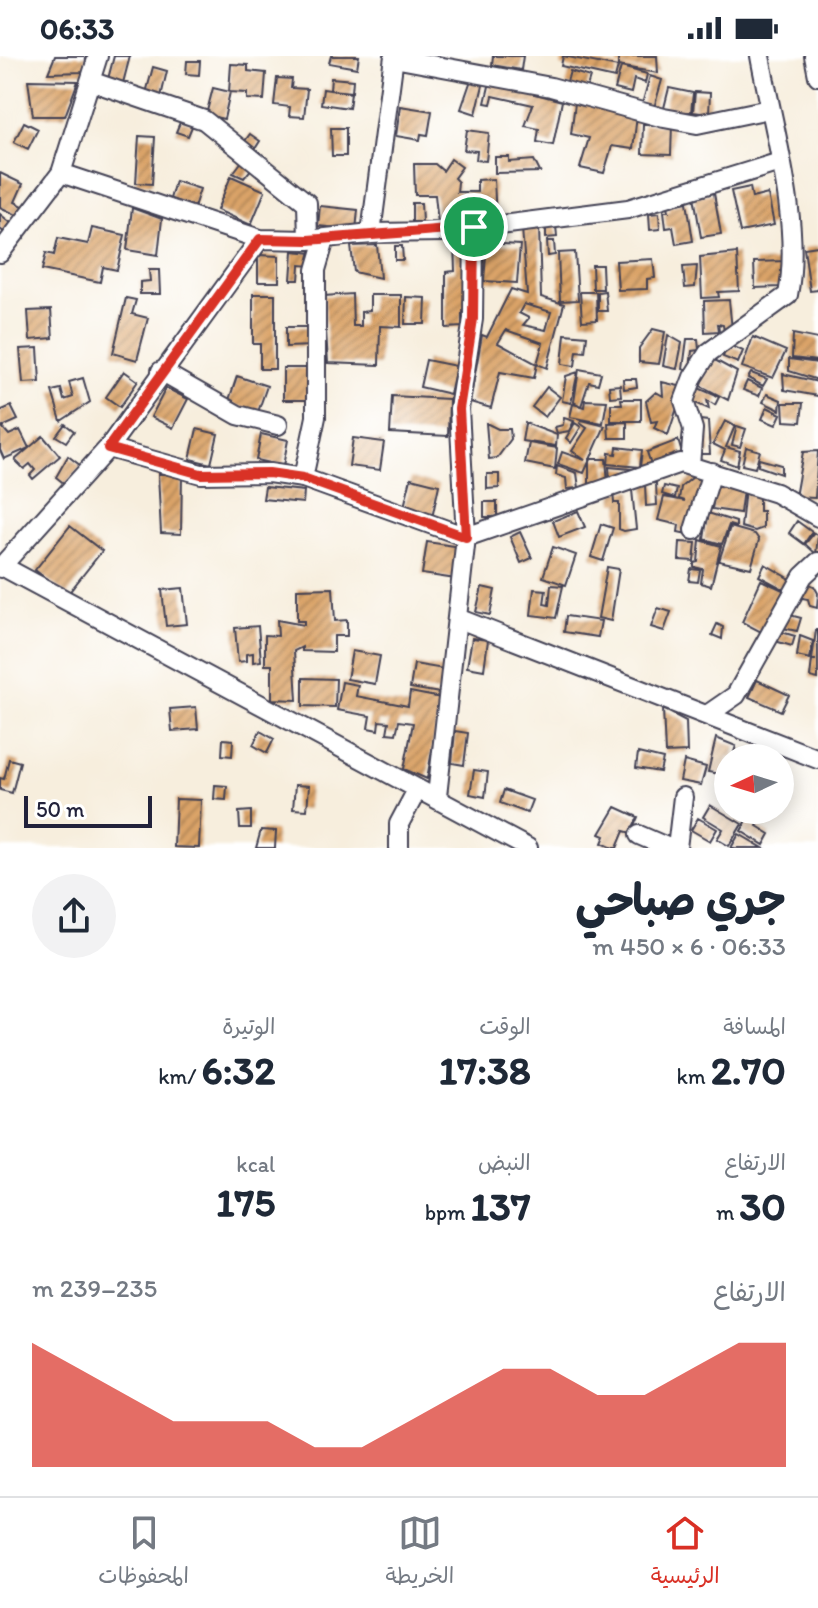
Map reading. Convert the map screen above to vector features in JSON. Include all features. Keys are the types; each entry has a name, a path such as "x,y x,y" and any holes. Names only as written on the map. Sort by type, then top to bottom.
{"street":[{"path":"0,253 61,173 98,56"},
{"path":"690,465 693,429 684,401 693,377 708,353 788,295 792,275 788,216 760,56"},
{"path":"814,56 818,76"},
{"path":"371,233 394,57 551,87 697,124 769,109"},
{"path":"90,81 204,120 307,203 316,240 316,417 303,478"},
{"path":"61,173 260,239 316,240 371,233 445,232 628,209 780,162"},
{"path":"437,796 466,537 459,409 473,319 474,227"},
{"path":"260,239 161,371 108,448 1,566 417,790 437,796 528,848"},
{"path":"161,371 238,415 278,425"},
{"path":"108,448 201,474 269,473 303,478 466,537 680,463 776,493 818,517"},
{"path":"694,530 712,472"},
{"path":"707,715 736,695 803,576 818,562"},
{"path":"457,618 818,759"},
{"path":"399,848 399,824 417,790"},
{"path":"677,848 683,797"},
{"path":"639,835 669,848"}],"building":[{"path":"55,56 86,56 85,72 48,73"},
{"path":"114,56 130,56 123,83 108,79"},
{"path":"331,56 359,56 357,68 329,63"},
{"path":"493,56 523,56 521,70 492,65"},
{"path":"563,56 618,67 615,78 561,66"},
{"path":"618,56 657,56 658,73 618,66"},
{"path":"187,61 200,61 199,75 186,74"},
{"path":"231,64 248,65 248,71 266,73 264,100 247,99 247,93 229,92"},
{"path":"153,67 167,71 160,101 145,97"},
{"path":"621,67 647,74 645,83 634,79 631,93 615,89"},
{"path":"570,71 590,77 586,90 566,85"},
{"path":"650,76 662,80 654,108 642,104"},
{"path":"277,78 292,79 291,88 307,89 304,117 289,116 290,107 274,105"},
{"path":"331,78 353,80 352,92 330,90"},
{"path":"28,80 78,81 65,116 33,116"},
{"path":"471,80 483,85 476,114 461,109"},
{"path":"490,82 562,101 553,145 537,142 539,129 525,126 533,105 493,96 491,104 485,103"},
{"path":"213,88 230,92 224,119 206,115"},
{"path":"669,88 693,93 691,112 663,112"},
{"path":"323,89 351,93 349,108 321,104"},
{"path":"695,92 710,93 709,114 693,112"},
{"path":"575,103 637,115 633,149 612,146 604,173 580,168 589,138 571,134"},
{"path":"400,106 432,111 428,135 421,134 420,140 396,136"},
{"path":"181,120 193,124 188,136 176,132"},
{"path":"24,122 38,129 28,149 14,142"},
{"path":"643,124 672,124 671,155 642,154"},
{"path":"331,128 346,128 346,156 332,156"},
{"path":"467,130 489,133 486,161 476,160 477,151 464,150"},
{"path":"250,134 260,141 253,152 242,145"},
{"path":"139,136 155,137 152,184 136,183"},
{"path":"495,157 509,157 509,162 534,160 540,172 495,173"},
{"path":"451,159 462,167 454,178 458,182 457,192 477,192 477,180 494,179 496,220 438,223 435,195 415,195 414,164 435,164 443,171"},
{"path":"243,160 253,167 244,178 233,173"},
{"path":"0,173 23,184 15,202 25,207 21,217 0,207"},
{"path":"231,176 265,191 251,225 217,210"},
{"path":"175,181 200,189 194,207 170,199"},
{"path":"750,187 752,198 768,194 774,225 740,232 731,191"},
{"path":"714,193 721,234 701,237 694,196"},
{"path":"687,202 693,241 676,244 673,227 666,228 664,211 669,211 668,206"},
{"path":"412,203 421,203 422,222 412,222"},
{"path":"320,206 358,210 356,230 318,226"},
{"path":"132,208 162,219 158,255 127,250"},
{"path":"659,213 660,229 650,230 649,214"},
{"path":"0,214 12,224 5,233 0,229"},
{"path":"556,225 557,237 546,238 546,227"},
{"path":"539,226 541,297 564,304 547,368 537,364 534,378 500,372 491,408 470,402 482,335 487,337 511,289 527,294 522,228","holes":["524,304 551,312 546,330 523,325 529,318 519,313","506,330 543,343 537,364 498,343"]},
{"path":"92,228 125,235 117,270 103,267 100,282 42,270 46,253 54,255 58,238 88,244"},
{"path":"547,241 554,241 555,255 548,256"},
{"path":"454,242 466,242 470,313 462,314 462,327 446,328 446,272 455,271"},
{"path":"487,243 520,245 517,283 484,281"},
{"path":"377,245 380,278 354,272 351,246"},
{"path":"395,246 402,246 403,260 395,260"},
{"path":"818,246 818,290 810,291 804,248"},
{"path":"293,251 313,253 312,266 300,265 299,280 291,280"},
{"path":"575,252 578,300 560,301 558,253"},
{"path":"737,253 739,291 718,292 719,297 702,298 700,257"},
{"path":"258,255 279,256 279,282 258,282"},
{"path":"653,259 655,278 647,279 647,289 618,290 616,261"},
{"path":"787,261 780,287 755,288 754,262"},
{"path":"592,265 602,265 603,289 593,289"},
{"path":"697,266 695,287 685,288 683,267"},
{"path":"149,270 159,270 160,294 140,294 140,282 150,281"},
{"path":"605,291 607,311 598,311 598,292"},
{"path":"580,292 596,292 597,320 582,321"},
{"path":"253,294 275,294 275,369 260,369 260,344 253,344"},
{"path":"352,294 353,326 361,326 361,312 370,311 370,295 401,295 401,327 380,326 379,365 328,363 324,296"},
{"path":"406,297 426,298 425,324 405,324"},
{"path":"126,298 136,300 132,314 148,318 137,360 113,353"},
{"path":"729,300 732,330 724,331 723,325 718,324 719,331 705,332 704,301"},
{"path":"51,310 53,338 30,340 28,311"},
{"path":"286,327 312,327 312,346 286,347"},
{"path":"653,329 665,332 659,364 639,362 639,348"},
{"path":"565,334 587,336 585,352 577,351 575,366 562,364"},
{"path":"793,334 818,339 818,361 792,358"},
{"path":"668,335 682,343 677,369 663,366"},
{"path":"753,337 786,351 773,378 742,367"},
{"path":"687,339 698,339 699,350 692,351 691,360 697,363 692,372 683,369"},
{"path":"728,344 743,351 738,363 723,357"},
{"path":"38,348 40,382 23,383 20,349"},
{"path":"711,358 737,372 728,400 699,385"},
{"path":"789,359 818,363 818,380 789,371"},
{"path":"426,360 456,366 450,394 420,387"},
{"path":"283,368 314,368 314,400 283,400"},
{"path":"579,369 601,373 598,384 589,382 581,406 574,402"},
{"path":"124,371 138,381 120,407 106,397"},
{"path":"578,372 571,403 562,401 566,376"},
{"path":"751,373 767,379 763,386 748,378"},
{"path":"783,374 818,382 818,396 784,390"},
{"path":"237,376 267,386 258,412 228,403"},
{"path":"83,378 90,402 61,421 52,391 61,389 64,400 73,397 69,382"},
{"path":"623,379 636,379 637,387 624,389"},
{"path":"747,381 762,388 759,396 743,390"},
{"path":"662,382 679,386 680,399 668,435 654,428 657,421 651,422 646,401 656,392 663,396"},
{"path":"620,385 621,396 610,397 609,386"},
{"path":"547,387 560,397 545,417 532,407"},
{"path":"696,387 719,397 715,405 707,400 709,409 691,401"},
{"path":"166,388 188,399 173,428 151,417"},
{"path":"767,394 781,400 780,410 763,402"},
{"path":"392,396 449,399 448,436 390,433"},
{"path":"621,399 641,399 641,421 611,421 611,404 622,404"},
{"path":"585,400 607,401 603,423 570,417 573,404 584,407"},
{"path":"783,403 803,403 801,422 784,421"},
{"path":"11,406 18,420 2,427 9,435 20,430 29,448 4,459 0,450 0,411"},
{"path":"767,407 781,414 776,425 762,419"},
{"path":"564,418 574,421 569,431 557,433 555,427 563,425"},
{"path":"582,420 605,426 584,473 558,464 562,452 585,460 572,451 587,428 580,423"},
{"path":"700,420 708,421 710,454 698,454"},
{"path":"725,421 735,426 726,447 740,451 737,466 721,460 725,450 713,444"},
{"path":"627,422 627,438 609,438 608,423"},
{"path":"486,423 498,429 510,429 511,439 497,458 489,459"},
{"path":"525,423 557,435 556,446 522,441"},
{"path":"575,423 581,427 571,443 566,438"},
{"path":"65,424 74,431 66,442 56,436"},
{"path":"737,426 746,429 740,447 732,445"},
{"path":"197,429 218,434 211,464 190,459"},
{"path":"261,434 288,440 283,466 256,460"},
{"path":"43,436 60,456 33,479 30,475 35,470 30,464 24,469 15,460"},
{"path":"353,438 384,442 380,470 349,466"},
{"path":"678,440 683,457 652,467 647,452"},
{"path":"529,443 557,448 555,469 525,463"},
{"path":"617,447 642,450 640,467 608,464 609,453 616,454"},
{"path":"746,447 760,451 755,468 742,465"},
{"path":"818,451 815,498 795,497 803,452"},
{"path":"68,456 81,466 66,485 56,477"},
{"path":"589,459 606,459 608,483 589,484"},
{"path":"759,459 781,465 781,474 758,466"},
{"path":"557,466 577,473 579,488 567,489 566,478 556,475"},
{"path":"609,467 631,469 633,475 610,482"},
{"path":"158,474 182,474 181,534 161,533"},
{"path":"487,474 499,474 499,488 487,489"},
{"path":"693,477 705,481 692,535 678,532 679,525 658,520 664,497 685,501 679,499 681,487"},
{"path":"411,478 439,485 432,518 403,511"},
{"path":"656,483 657,505 646,506 645,484"},
{"path":"716,485 743,489 740,513 712,509"},
{"path":"664,486 677,489 675,498 662,494"},
{"path":"265,487 304,491 303,503 263,499"},
{"path":"745,488 759,491 763,528 755,531 741,527"},
{"path":"632,490 636,529 624,531 619,529 619,503 614,503 613,492"},
{"path":"484,502 497,502 497,517 484,517"},
{"path":"578,511 585,527 559,537 553,521"},
{"path":"708,513 736,522 736,527 729,525 722,544 704,539"},
{"path":"797,521 812,532 804,544 789,533"},
{"path":"601,524 613,528 603,561 591,557"},
{"path":"70,526 102,551 67,595 35,570"},
{"path":"730,527 755,534 759,540 751,568 719,561"},
{"path":"520,532 532,558 521,563 510,537"},
{"path":"814,533 818,536 816,554 805,544"},
{"path":"700,540 721,546 711,586 701,583 703,569 694,567 694,563 698,562"},
{"path":"427,542 461,547 456,579 422,574"},
{"path":"680,542 696,543 694,561 679,560"},
{"path":"553,547 576,555 566,585 543,577"},
{"path":"765,564 792,580 787,591 759,576"},
{"path":"607,567 619,569 611,621 598,618"},
{"path":"691,569 700,570 698,582 689,581"},
{"path":"761,580 785,591 765,634 742,622"},
{"path":"804,582 814,586 818,593 817,608 810,606 808,599 797,597"},
{"path":"551,585 563,586 556,618 531,615 534,589 546,590 544,604 549,605"},
{"path":"482,587 495,590 490,615 476,612"},
{"path":"183,588 187,624 166,626 162,590"},
{"path":"333,588 335,621 347,620 347,636 334,636 334,652 302,651 302,647 294,651 297,700 272,699 272,665 265,665 265,635 278,636 277,620 304,625 304,621 297,621 297,589"},
{"path":"658,608 671,612 664,631 651,627"},
{"path":"786,614 801,618 797,631 783,628"},
{"path":"566,616 601,621 598,637 564,632"},
{"path":"717,624 723,627 722,639 712,635"},
{"path":"258,626 261,661 253,662 253,653 246,654 246,661 238,662 235,628"},
{"path":"818,630 818,679 810,677"},
{"path":"778,631 795,636 792,646 775,641"},
{"path":"800,636 813,641 810,659 797,656"},
{"path":"472,638 488,640 484,670 467,667"},
{"path":"352,651 380,656 375,684 347,679"},
{"path":"414,664 444,669 440,693 410,688"},
{"path":"303,678 336,679 335,707 303,706"},
{"path":"757,680 789,695 781,711 749,697"},
{"path":"342,682 358,685 356,696 408,706 410,692 441,698 427,779 404,769 413,723 399,721 396,734 387,733 389,722 379,721 378,730 368,728 370,716 337,710"},
{"path":"196,707 198,729 172,731 170,709"},
{"path":"663,709 686,721 687,752 665,753"},
{"path":"260,731 274,739 267,753 253,745"},
{"path":"455,731 468,733 464,765 452,763"},
{"path":"716,738 731,744 715,744"},
{"path":"223,739 233,740 232,756 222,755"},
{"path":"714,746 714,773 708,772"},
{"path":"638,753 663,759 660,772 636,768"},
{"path":"9,759 20,762 12,793 0,790 0,778 4,779"},
{"path":"684,761 706,767 701,785 680,781"},
{"path":"474,770 488,772 485,797 470,794"},
{"path":"215,785 227,786 226,800 214,799"},
{"path":"295,785 309,786 307,810 293,809"},
{"path":"504,790 532,800 527,813 500,803"},
{"path":"176,799 201,800 199,848 174,847"},
{"path":"710,805 714,807 714,824 703,817"},
{"path":"616,807 638,817 631,833 624,831 617,848 613,848 602,843 605,836 600,834"},
{"path":"251,811 251,828 240,828 239,812"},
{"path":"698,818 717,829 710,841 691,830"},
{"path":"715,824 742,824 729,846 717,839 723,829"},
{"path":"745,824 758,824 770,834 764,845 741,831"},
{"path":"261,830 276,831 275,848 256,848"},
{"path":"739,834 763,848 731,848"}],"route":[{"path":"474,227 473,319 459,409 466,537 303,478 269,473 201,474 108,448 161,371 260,239 308,240 371,233 445,232 474,227"}]}
